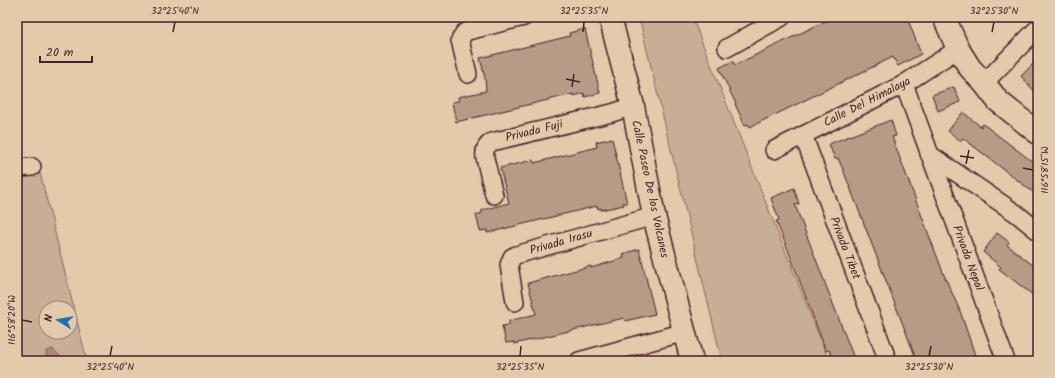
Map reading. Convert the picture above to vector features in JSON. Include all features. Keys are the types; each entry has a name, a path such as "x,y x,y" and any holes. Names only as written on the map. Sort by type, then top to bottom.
{"street":[{"path":"468,74 460,40 464,33 524,17"},
{"name":"Calle Paseo De los Volcanes","path":"610,17 632,106 654,216 692,361"},
{"path":"727,48 782,17"},
{"path":"944,17 958,49 970,68 998,101 1038,133"},
{"path":"984,83 1038,28"},
{"name":"Calle Del Himalaya","path":"774,150 904,84 958,49"},
{"name":"Privada Nepal","path":"904,84 1006,361"},
{"name":"Privada Fuji","path":"494,196 484,153 486,148 492,142 612,113 632,106"},
{"name":"Privada Tibet","path":"802,135 888,361"},
{"path":"929,154 1017,214 1038,231"},
{"name":"Privada Irasu","path":"515,302 509,265 512,257 654,216"},
{"path":"579,361 685,332"}],"shaded area":[{"path":"639,17 692,17 829,361 722,361"},
{"path":"40,173 72,300 38,300 38,340 78,340 78,325 87,361 17,361 17,180"},
{"path":"53,349 65,361 46,361 46,351"}],"building":[{"path":"834,17 907,17 921,54 898,66 893,57 750,127 748,124 745,126 719,68 733,61 735,65"},
{"path":"585,29 600,93 585,97 584,93 574,96 573,94 456,122 452,102 459,101 458,97 486,91 485,78 480,58 570,36 569,33"},
{"path":"1038,59 1038,95 1021,76"},
{"path":"954,87 960,102 938,111 932,95"},
{"path":"963,112 981,127 983,124 1038,166 1038,196 963,138 961,141 948,131"},
{"path":"891,120 896,136 892,137 944,275 960,311 977,361 917,361 844,172 838,158 835,159 829,144"},
{"path":"612,138 627,203 601,210 601,208 598,209 597,206 487,233 487,230 480,231 476,215 482,213 482,210 509,203 500,168 533,160 534,163 597,147 596,142"},
{"path":"794,188 799,204 795,205 855,361 833,361 829,350 826,351 776,221 779,220 771,198"},
{"path":"997,233 1009,242 1007,245 1038,269 1038,299 999,269 1001,267 983,252"},
{"path":"639,249 655,314 625,321 624,318 514,344 514,342 506,343 502,326 509,325 509,321 536,314 528,283 591,266 591,268 624,258 623,254"}]}
